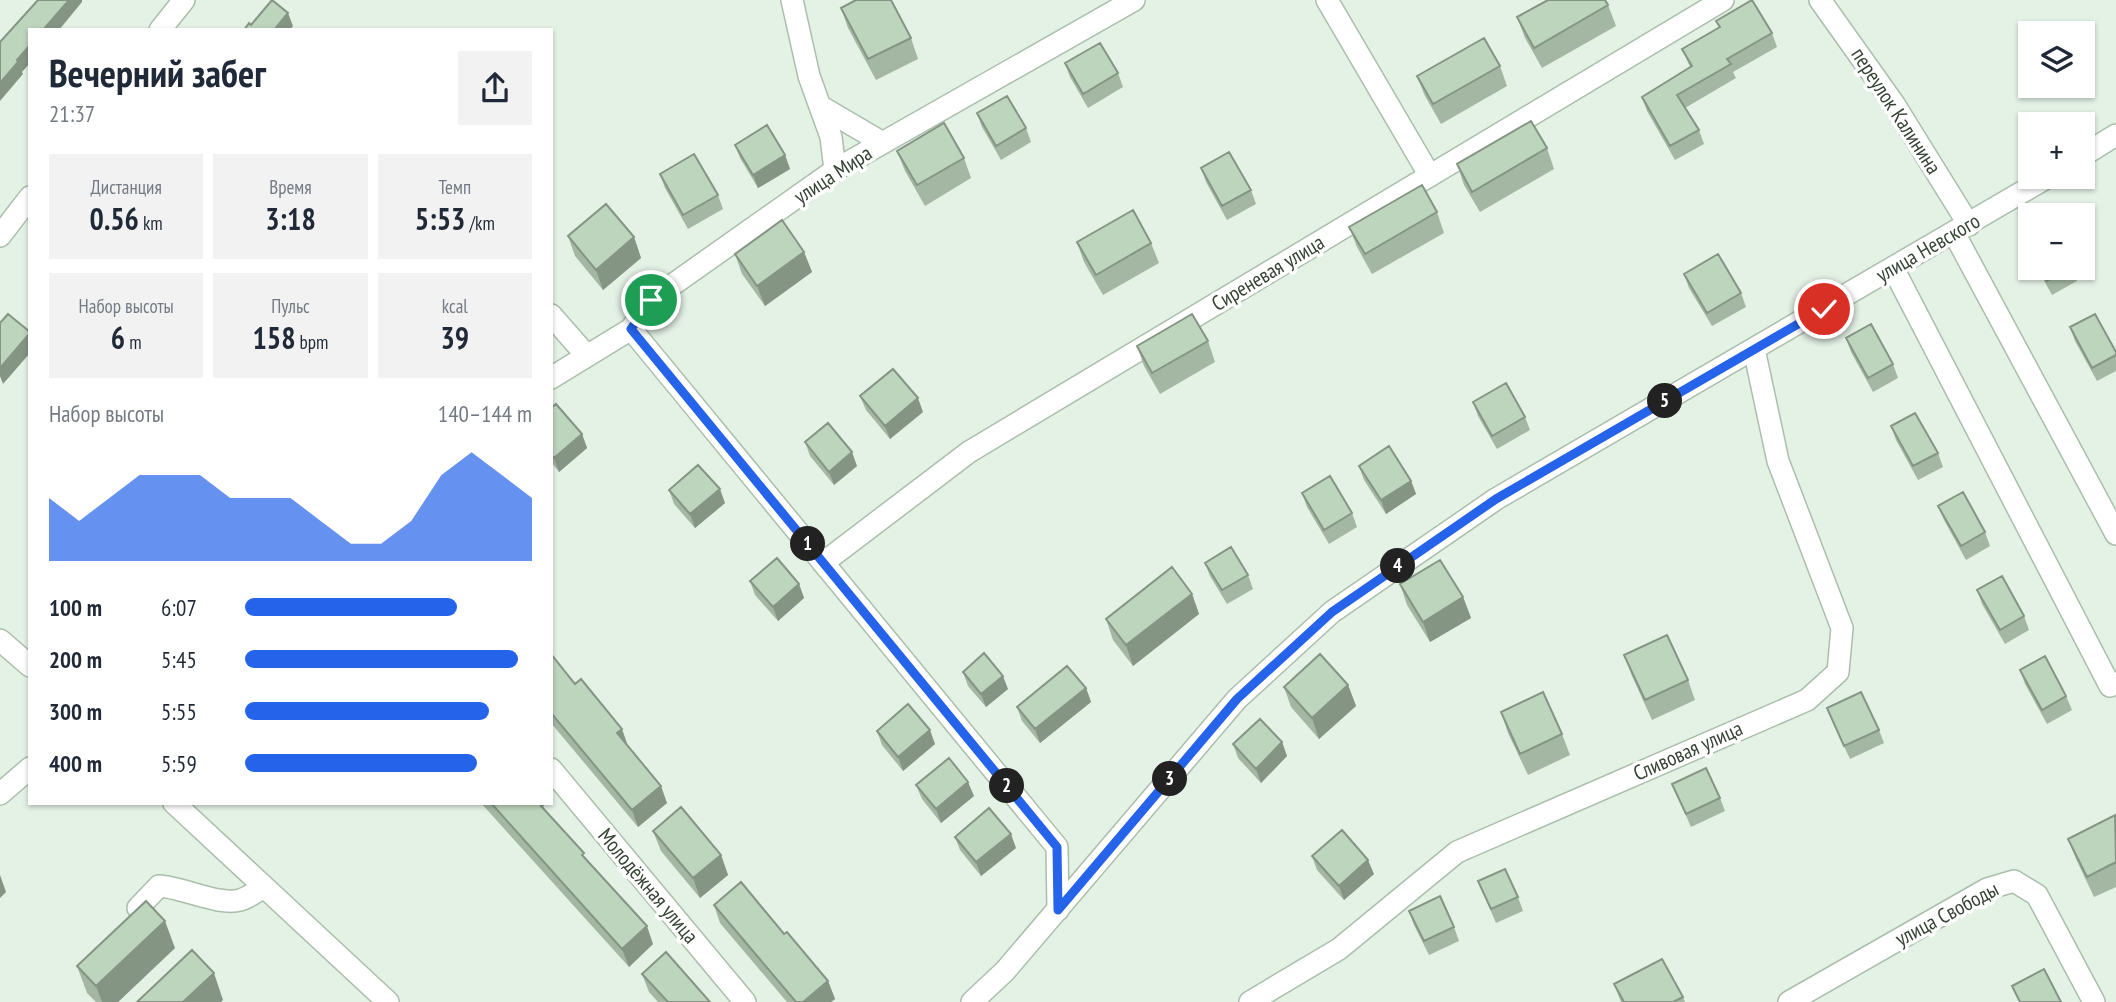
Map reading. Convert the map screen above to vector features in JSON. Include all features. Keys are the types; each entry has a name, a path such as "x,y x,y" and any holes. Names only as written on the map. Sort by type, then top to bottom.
{"street":[{"path":"162,28 184,0"},
{"path":"792,0 809,76 831,137 835,170"},
{"name":"улица Мира","path":"553,377 631,329 651,300 835,170 1134,0"},
{"path":"1327,0 1430,176"},
{"name":"Сиреневая улица","path":"823,563 969,452 1723,0"},
{"name":"переулок Калинина","path":"1820,0 1894,104 1961,229 2116,534"},
{"path":"820,106 883,143"},
{"path":"2095,148 2116,135"},
{"name":"улица Невского","path":"972,1002 1005,971 1237,699 1332,612 1496,499 2028,189"},
{"path":"0,236 28,200"},
{"path":"1894,268 2110,686 2116,683"},
{"path":"553,317 587,356"},
{"path":"631,329 1057,847 1058,910"},
{"name":"Сливовая улица","path":"1250,1002 1339,949 1457,852 1807,700 1838,672 1842,628 1779,461 1754,349"},
{"path":"0,640 28,664"},
{"path":"0,794 28,770"},
{"name":"Молодёжная улица","path":"553,771 744,1002"},
{"path":"176,805 388,1002"},
{"name":"улица Свободы","path":"1789,1002 1987,889 2014,881 2037,895 2094,1002"},
{"path":"138,908 159,886 174,886 221,900 239,901 264,887"}],"building":[{"path":"38,0 69,0 45,28 28,28 28,47 0,83 0,42"},
{"path":"272,0 288,13 276,28 245,28 249,23 251,25"},
{"path":"856,0 891,0 911,38 868,59 841,8"},
{"path":"1548,0 1605,0 1608,5 1534,48 1517,17"},
{"path":"1752,0 1772,33 1727,59 1731,64 1677,95 1699,130 1670,146 1642,97 1692,66 1682,49 1720,27 1716,21"},
{"path":"1484,38 1500,66 1433,104 1417,76"},
{"path":"1100,43 1118,73 1083,94 1065,63"},
{"path":"1007,96 1026,128 996,146 977,113"},
{"path":"1531,121 1547,148 1472,192 1457,164"},
{"path":"944,123 964,158 917,185 897,151"},
{"path":"767,125 785,155 753,175 735,145"},
{"path":"1229,152 1251,190 1222,206 1201,168"},
{"path":"694,154 718,195 683,215 660,174"},
{"path":"1422,185 1437,212 1365,254 1349,227"},
{"path":"606,204 634,237 596,270 568,236"},
{"path":"1133,210 1151,243 1096,275 1077,242"},
{"path":"782,220 804,252 757,286 735,254"},
{"path":"1718,254 1741,293 1707,313 1684,274"},
{"path":"8,314 28,330 28,335 0,368 0,323"},
{"path":"1192,314 1208,341 1152,373 1137,346"},
{"path":"2095,314 2116,355 2092,368 2070,327"},
{"path":"1871,324 1893,364 1868,378 1846,338"},
{"path":"893,369 918,398 885,426 860,396"},
{"path":"1506,383 1525,417 1492,436 1473,402"},
{"path":"556,404 582,434 554,458 553,457 553,406"},
{"path":"1915,413 1938,453 1913,466 1891,426"},
{"path":"828,423 852,452 829,472 805,442"},
{"path":"1389,446 1411,481 1381,500 1359,466"},
{"path":"698,465 720,489 690,514 669,490"},
{"path":"1330,476 1352,513 1324,530 1302,493"},
{"path":"1963,492 1985,532 1961,546 1938,506"},
{"path":"1231,547 1248,575 1222,590 1205,563"},
{"path":"777,558 799,584 773,607 750,581"},
{"path":"1440,560 1463,597 1423,622 1400,584"},
{"path":"1172,567 1192,594 1126,645 1106,619"},
{"path":"2002,576 2024,616 2000,630 1977,590"},
{"path":"1667,635 1688,680 1645,700 1624,655"},
{"path":"984,653 1003,676 981,694 963,672"},
{"path":"1320,654 1348,685 1312,718 1284,687"},
{"path":"553,656 575,684 581,679 622,729 617,733 661,786 632,810 553,715"},
{"path":"2045,656 2066,696 2042,710 2020,670"},
{"path":"1067,666 1086,688 1035,729 1017,707"},
{"path":"1543,692 1562,734 1520,754 1501,712"},
{"path":"1861,692 1879,730 1844,746 1827,708"},
{"path":"908,704 930,730 898,757 877,731"},
{"path":"1260,719 1282,742 1256,769 1233,744"},
{"path":"949,758 968,782 936,809 916,785"},
{"path":"1706,768 1720,798 1686,814 1672,784"},
{"path":"493,805 543,805 541,806 584,853 582,855 647,926 622,949"},
{"path":"681,807 721,855 693,878 653,831"},
{"path":"989,808 1011,834 976,862 955,837"},
{"path":"2115,815 2116,862 2087,877 2068,839"},
{"path":"1342,830 1368,860 1339,886 1312,856"},
{"path":"1505,869 1518,897 1491,909 1478,881"},
{"path":"741,882 828,981 803,1002 796,1002 714,905"},
{"path":"1440,896 1454,927 1424,941 1409,911"},
{"path":"146,901 165,921 96,986 77,966"},
{"path":"192,950 214,973 183,1002 137,1002"},
{"path":"666,952 710,1002 668,1002 642,974"},
{"path":"1662,959 1683,997 1673,1002 1624,1002 1614,984"},
{"path":"2044,969 2061,1002 2020,1002 2012,986"}],"route":[{"path":"651,300 631,329 1057,847 1058,910 1237,699 1332,612 1496,499 1824,309"}]}
